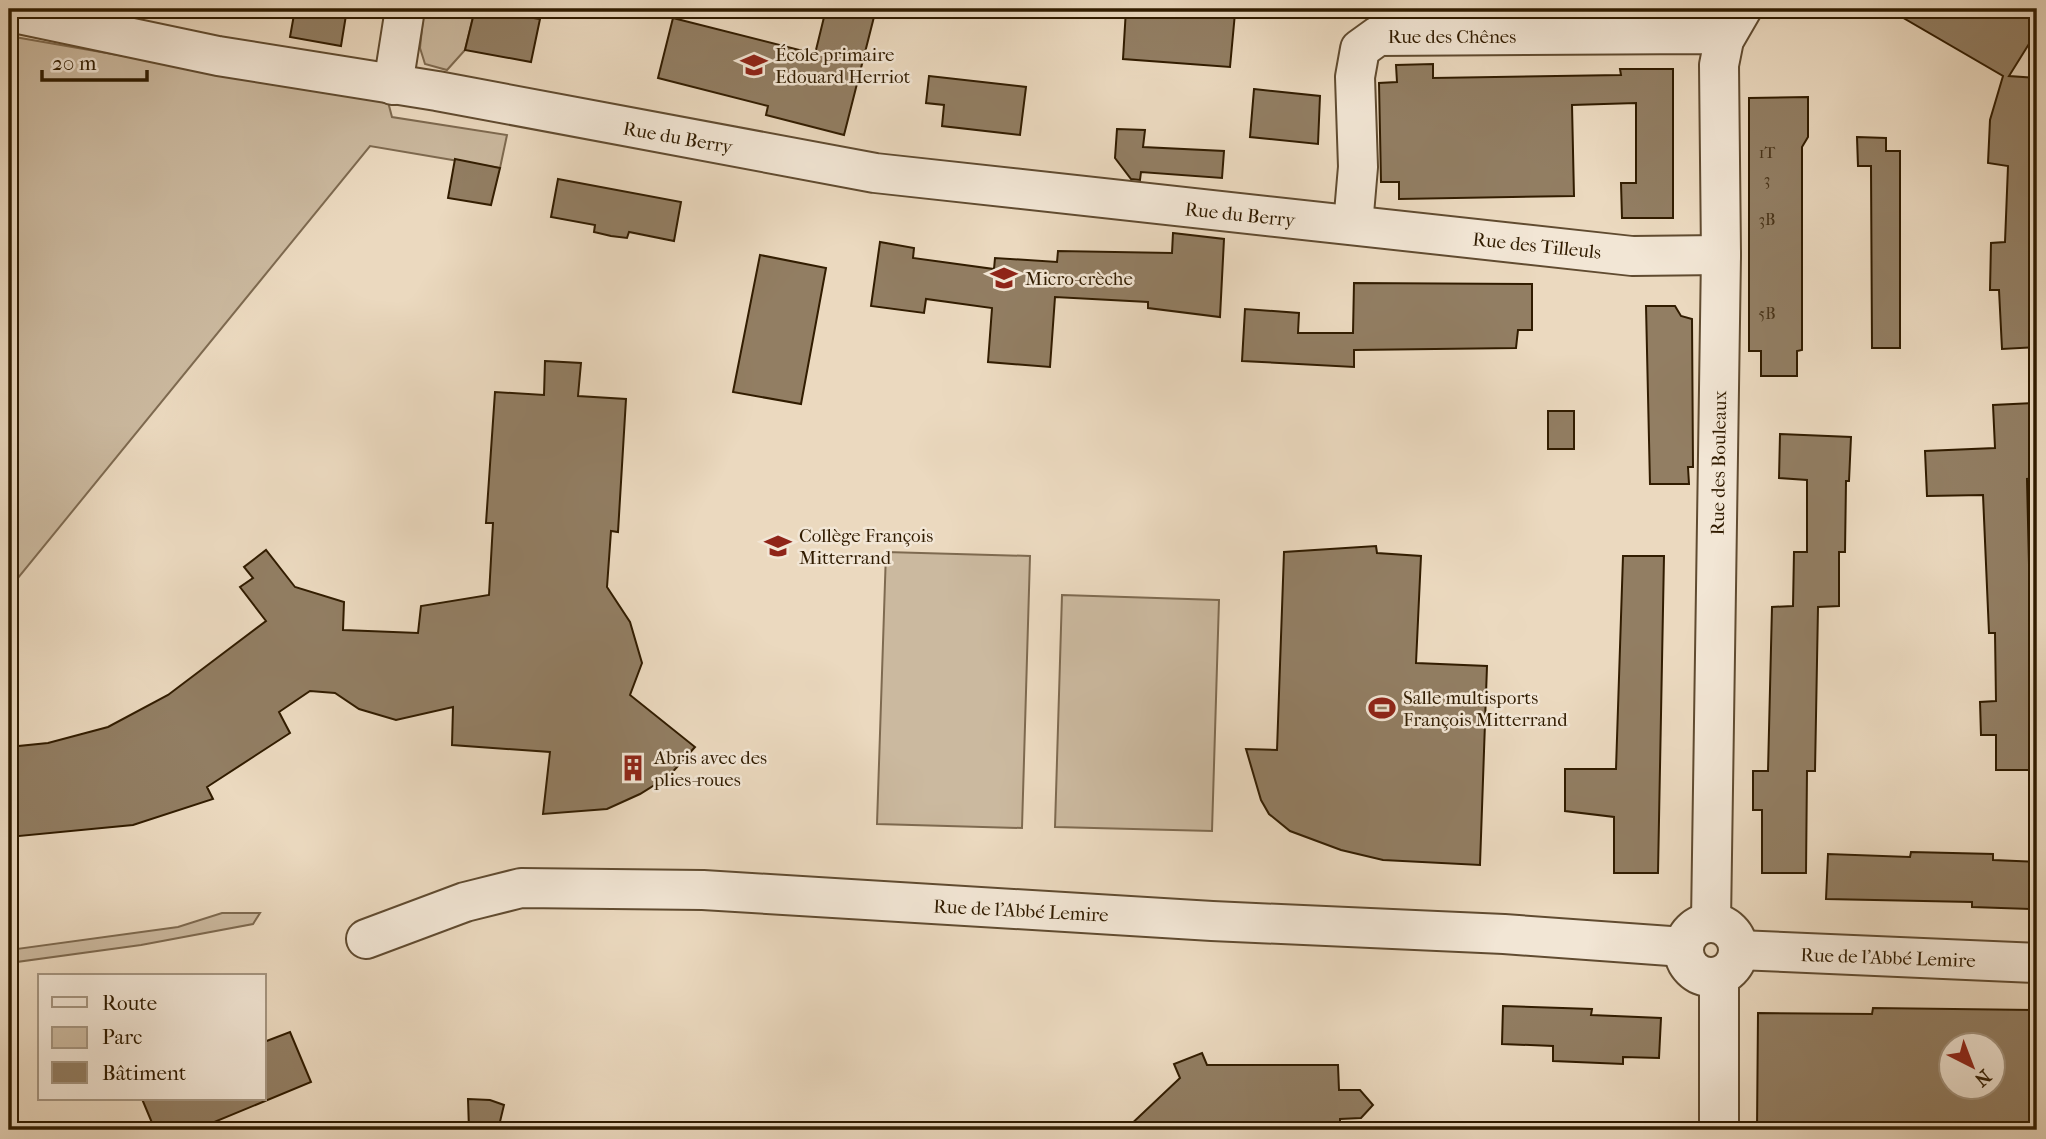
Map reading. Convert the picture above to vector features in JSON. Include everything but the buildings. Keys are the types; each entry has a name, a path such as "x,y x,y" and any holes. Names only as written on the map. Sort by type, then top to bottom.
{"street":[{"path":"393,85 405,9"},
{"name":"Rue du Berry","path":"9,12 218,56 876,173 1353,225"},
{"name":"Rue des Chênes","path":"1353,225 1358,167 1355,77 1360,49 1378,36 1704,34 1733,24"},
{"name":"Rue des Bouleaux","path":"1697,935 1721,255 1719,65 1733,24"},
{"name":"Rue des Tilleuls","path":"1353,225 1632,256 1721,255"},
{"name":"Rue de l'Abbé Lemire","path":"366,939 465,902 520,888 703,890 1199,920 1504,934 1697,935"},
{"path":"1697,935 1727,927 1733,933 1719,1130"},
{"name":"Rue de l'Abbé Lemire","path":"1729,963 2037,963"}],"green space":[{"path":"424,9 475,9 465,50 447,70 425,64 420,48"},
{"path":"9,36 388,102 392,117 507,135 500,168 370,146 9,589"},
{"path":"886,552 1030,556 1022,828 877,824"},
{"path":"1062,595 1219,600 1212,831 1055,827"},
{"path":"222,913 260,913 253,924 141,945 9,963 9,950 178,927"}],"place":[{"name":"École primaire Edouard Herriot","path":"754,65"},
{"name":"Micro-crèche","path":"1004,278"},
{"name":"Collège François Mitterrand","path":"778,546"},
{"name":"Salle multisports François Mitterrand","path":"1382,708"},
{"name":"Abris avec des plies-roues","path":"633,768"}]}
